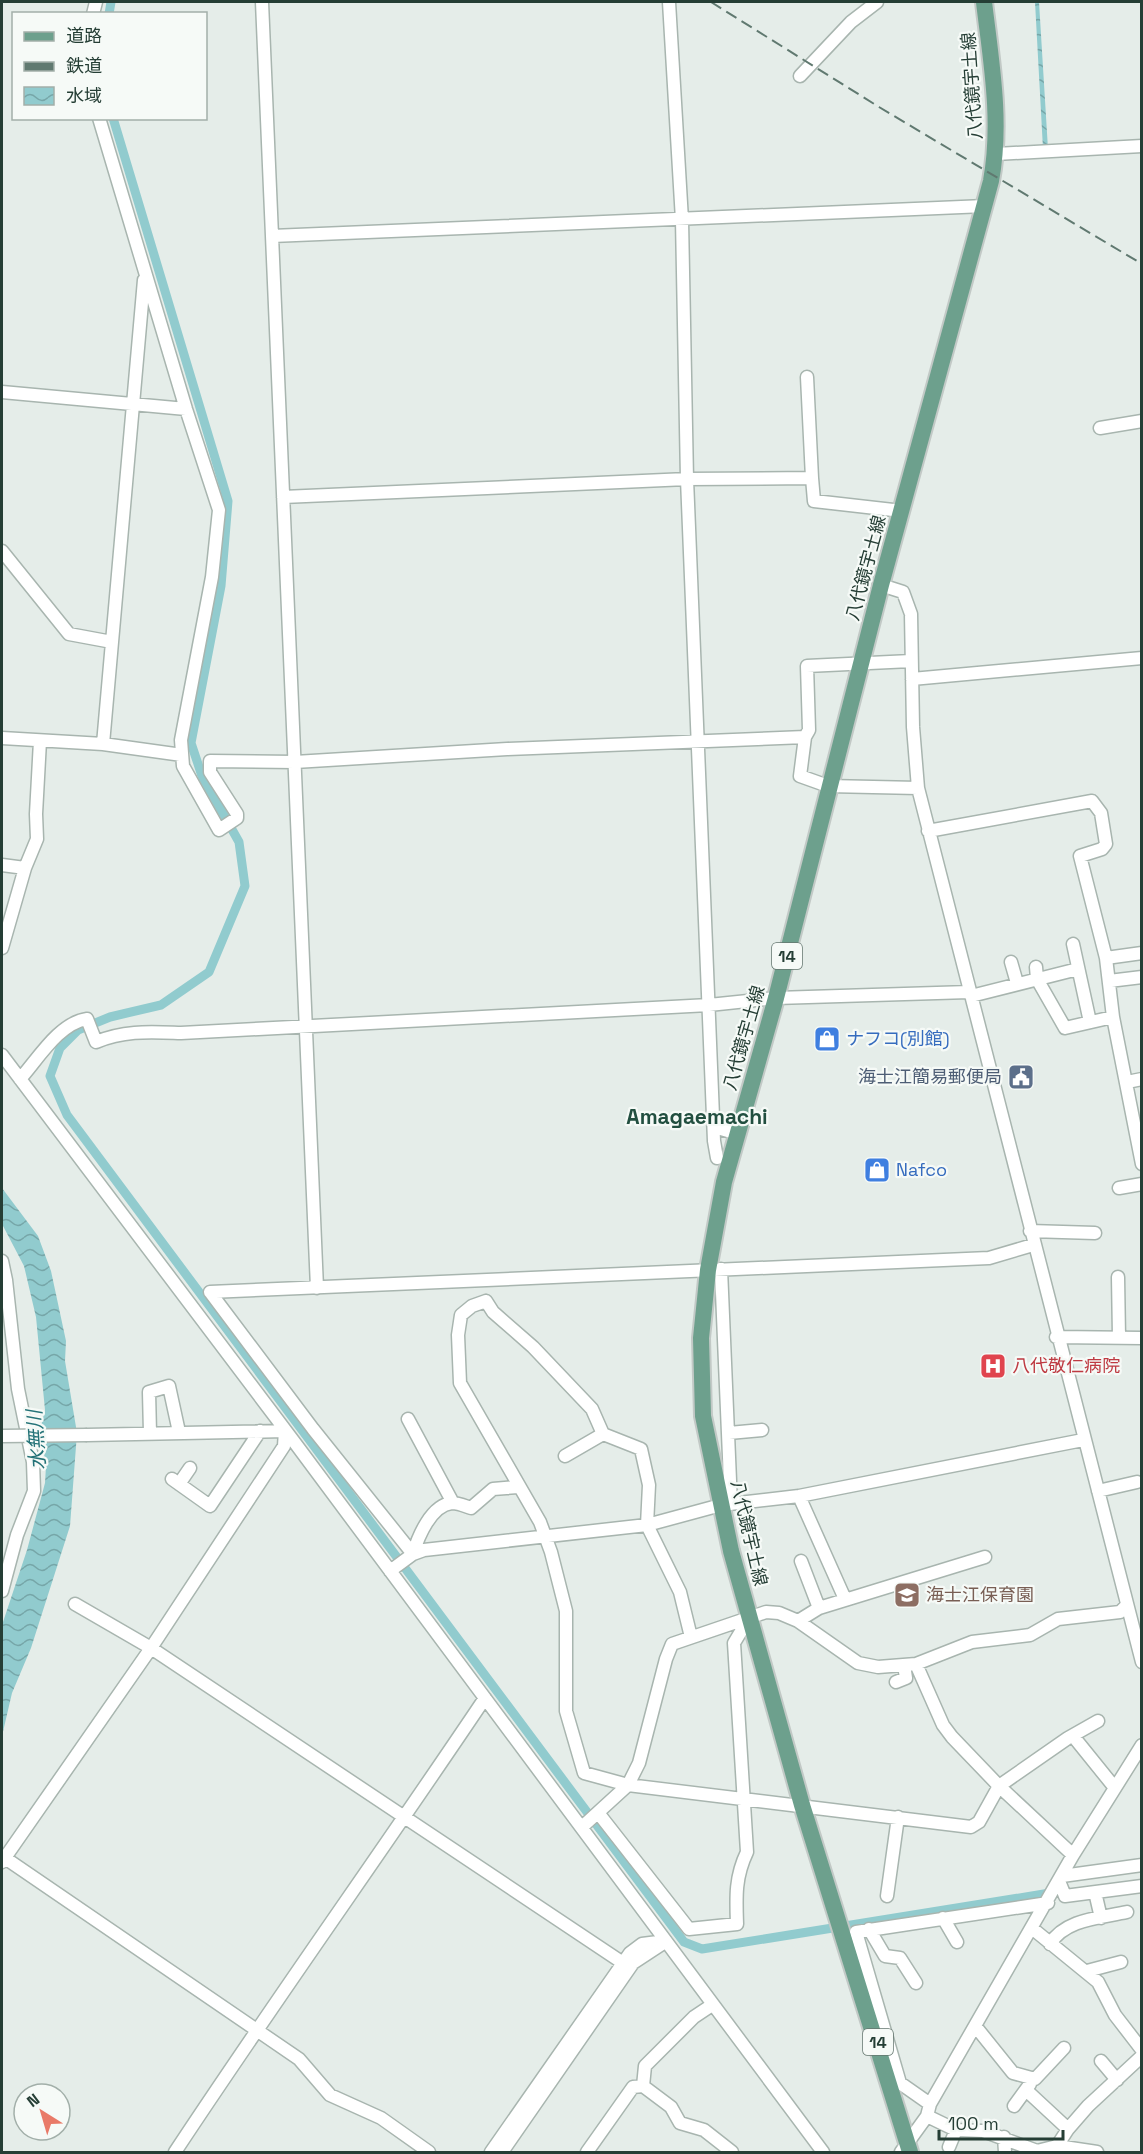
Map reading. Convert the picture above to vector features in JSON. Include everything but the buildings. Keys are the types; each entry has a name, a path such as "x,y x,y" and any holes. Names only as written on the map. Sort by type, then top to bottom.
{"main road":[{"name":"八代鏡宇土線","path":"906,2149 893,2074 843,1933 802,1805 766,1671 749,1618 726,1504 704,1416 701,1338 714,1270 724,1182 776,998 828,786 881,585 985,206 996,154 994,91 984,2"}],"street":[{"path":"262,2 317,1288"},
{"path":"669,2 682,220 687,479 717,1158"},
{"path":"800,76 851,22 878,2"},
{"path":"100,120 144,273 219,510 213,577 184,716 182,755 183,766 219,830 237,818 237,814 210,772 210,761 295,762 805,737"},
{"path":"996,154 1142,146"},
{"path":"272,236 985,206"},
{"path":"103,744 144,273"},
{"path":"807,377 814,501 902,512"},
{"path":"2,392 186,409"},
{"path":"1100,428 1142,421"},
{"path":"283,497 687,479 812,478"},
{"path":"2,551 69,634 112,642"},
{"path":"881,585 903,592 909,602 918,788 1056,1337 1142,1662"},
{"path":"912,679 1142,658"},
{"path":"911,661 807,666 809,730 805,737 800,776 828,786 918,788"},
{"path":"2,738 103,744 182,755"},
{"path":"2,948 25,868 37,839 40,741"},
{"path":"928,831 1092,801 1101,813 1106,844 1102,849 1080,856 1106,958 1113,1017 1142,1164"},
{"path":"2,865 25,868"},
{"path":"1073,944 1090,1022"},
{"path":"1106,958 1142,953"},
{"path":"1011,962 1017,983"},
{"path":"20,1079 62,1032 76,1021 87,1019 96,1042 117,1033 132,1031 181,1033 710,1005 776,998 970,994 1017,983 1037,973 1078,969"},
{"path":"1037,973 1065,1028 1113,1017"},
{"path":"1109,981 1142,977"},
{"path":"2,1055 823,2152"},
{"path":"1127,1082 1142,1079"},
{"path":"714,1127 738,1134"},
{"path":"1119,1188 1142,1184"},
{"path":"1030,1230 1095,1233"},
{"path":"413,1554 313,1429 210,1292 989,1258 1033,1245"},
{"path":"2,1261 18,1389 33,1462 34,1491 17,1535 2,1591"},
{"path":"714,1270 729,1433 726,1504"},
{"path":"1118,1277 1119,1337"},
{"path":"492,1281 486,1301 493,1312 533,1347 592,1409 603,1434 641,1449 650,1485 647,1525 680,1592 691,1637"},
{"path":"486,1301 472,1306 461,1315 458,1335 460,1383 540,1522 566,1611 564,1697 574,1745 584,1773 628,1785 971,1827 979,1822 999,1786 1098,1721"},
{"path":"1056,1337 1142,1338"},
{"path":"150,1433 149,1392 169,1386 179,1432"},
{"path":"408,1419 453,1503"},
{"path":"729,1433 762,1430"},
{"path":"190,1468 176,1481 210,1506 260,1431"},
{"path":"2,1436 285,1431"},
{"path":"285,1431 284,1446 151,1648 3,1860 299,2059 330,2095 381,2118 429,2152"},
{"path":"565,1456 603,1434"},
{"path":"390,1572 413,1554 424,1550 647,1525 726,1504 799,1496 1083,1440"},
{"path":"1098,1491 1137,1482"},
{"path":"413,1554 417,1539 437,1509 453,1503 471,1508 493,1489 518,1487"},
{"path":"799,1496 845,1599"},
{"path":"798,1621 819,1608 845,1599 870,1594 928,1573 985,1557"},
{"path":"801,1561 819,1608"},
{"path":"75,1604 151,1648 623,1963"},
{"path":"582,1827 599,1814 628,1785 639,1763 672,1644 766,1612 779,1613 798,1621 858,1663 878,1667 910,1664 972,1642 1030,1635 1058,1619 1120,1612 1127,1605"},
{"path":"599,1814 689,1929 737,1924 735,1893 738,1869 747,1852 734,1643 749,1618"},
{"path":"896,1682 906,1678 910,1664"},
{"path":"910,1664 943,1725 999,1786 1073,1855"},
{"path":"175,2152 255,2031 405,1818 485,1698"},
{"path":"1073,1736 1115,1788"},
{"path":"906,2149 1048,1903 1073,1855 1142,1745"},
{"path":"887,1896 898,1817"},
{"path":"1060,1880 1142,1865"},
{"path":"1060,1880 1065,1896 1142,1886"},
{"path":"1095,1892 1101,1918"},
{"path":"1048,1903 856,1932 893,2074 928,2110 956,2130 983,2131 1037,2151 1057,2146 1097,2152"},
{"path":"1050,1944 1056,1934 1068,1926 1127,1912"},
{"path":"943,1918 957,1942"},
{"path":"869,1929 885,1956 900,1958 916,1983"},
{"path":"1033,1929 1098,1982 1115,2015 1142,2050"},
{"path":"591,2017 623,1963 642,1944 666,1941"},
{"path":"502,2152 591,2017 633,1963 666,1941"},
{"path":"1087,1971 1121,1962"},
{"path":"643,2086 645,2066 694,2017 712,2005"},
{"path":"976,2027 1012,2073 1035,2079"},
{"path":"491,2152 575,2040"},
{"path":"1014,2106 1064,2048"},
{"path":"1057,2146 1088,2106 1142,2056"},
{"path":"1101,2061 1117,2080"},
{"path":"586,2152 633,2087 643,2086 671,2107 680,2123 704,2130 732,2152"},
{"path":"1026,2090 1068,2129"},
{"path":"948,2147 956,2130"},
{"path":"1005,2138 1005,2152"}],"water":[{"path":"1035,2 1039,2 1048,149 1043,149"},
{"path":"2,1188 38,1236 51,1271 66,1341 65,1361 77,1433 70,1526 31,1648 12,1693 2,1736 2,1625 27,1550 45,1483 46,1466 40,1430 45,1410 36,1317 24,1266 2,1224"}],"waterway":[{"path":"109,12 111,2"},
{"path":"114,120 228,501 221,586 191,743 202,776 239,842 245,886 209,972 161,1005 110,1017 78,1030 60,1048 50,1076 67,1115 684,1942 702,1949 1056,1892"}],"railway":[{"path":"711,2 879,107 1142,264"}],"place":[{"name":"ナフコ(別館)","path":"827,1039"},
{"name":"海士江簡易郵便局","path":"1021,1077"},
{"name":"Nafco","path":"877,1170"},
{"name":"八代敬仁病院","path":"993,1366"},
{"name":"海士江保育園","path":"907,1595"}],"district":[{"name":"Amagaemachi","path":"697,1117"}],"water label":[{"name":"水無川","path":"36,1440"}]}
